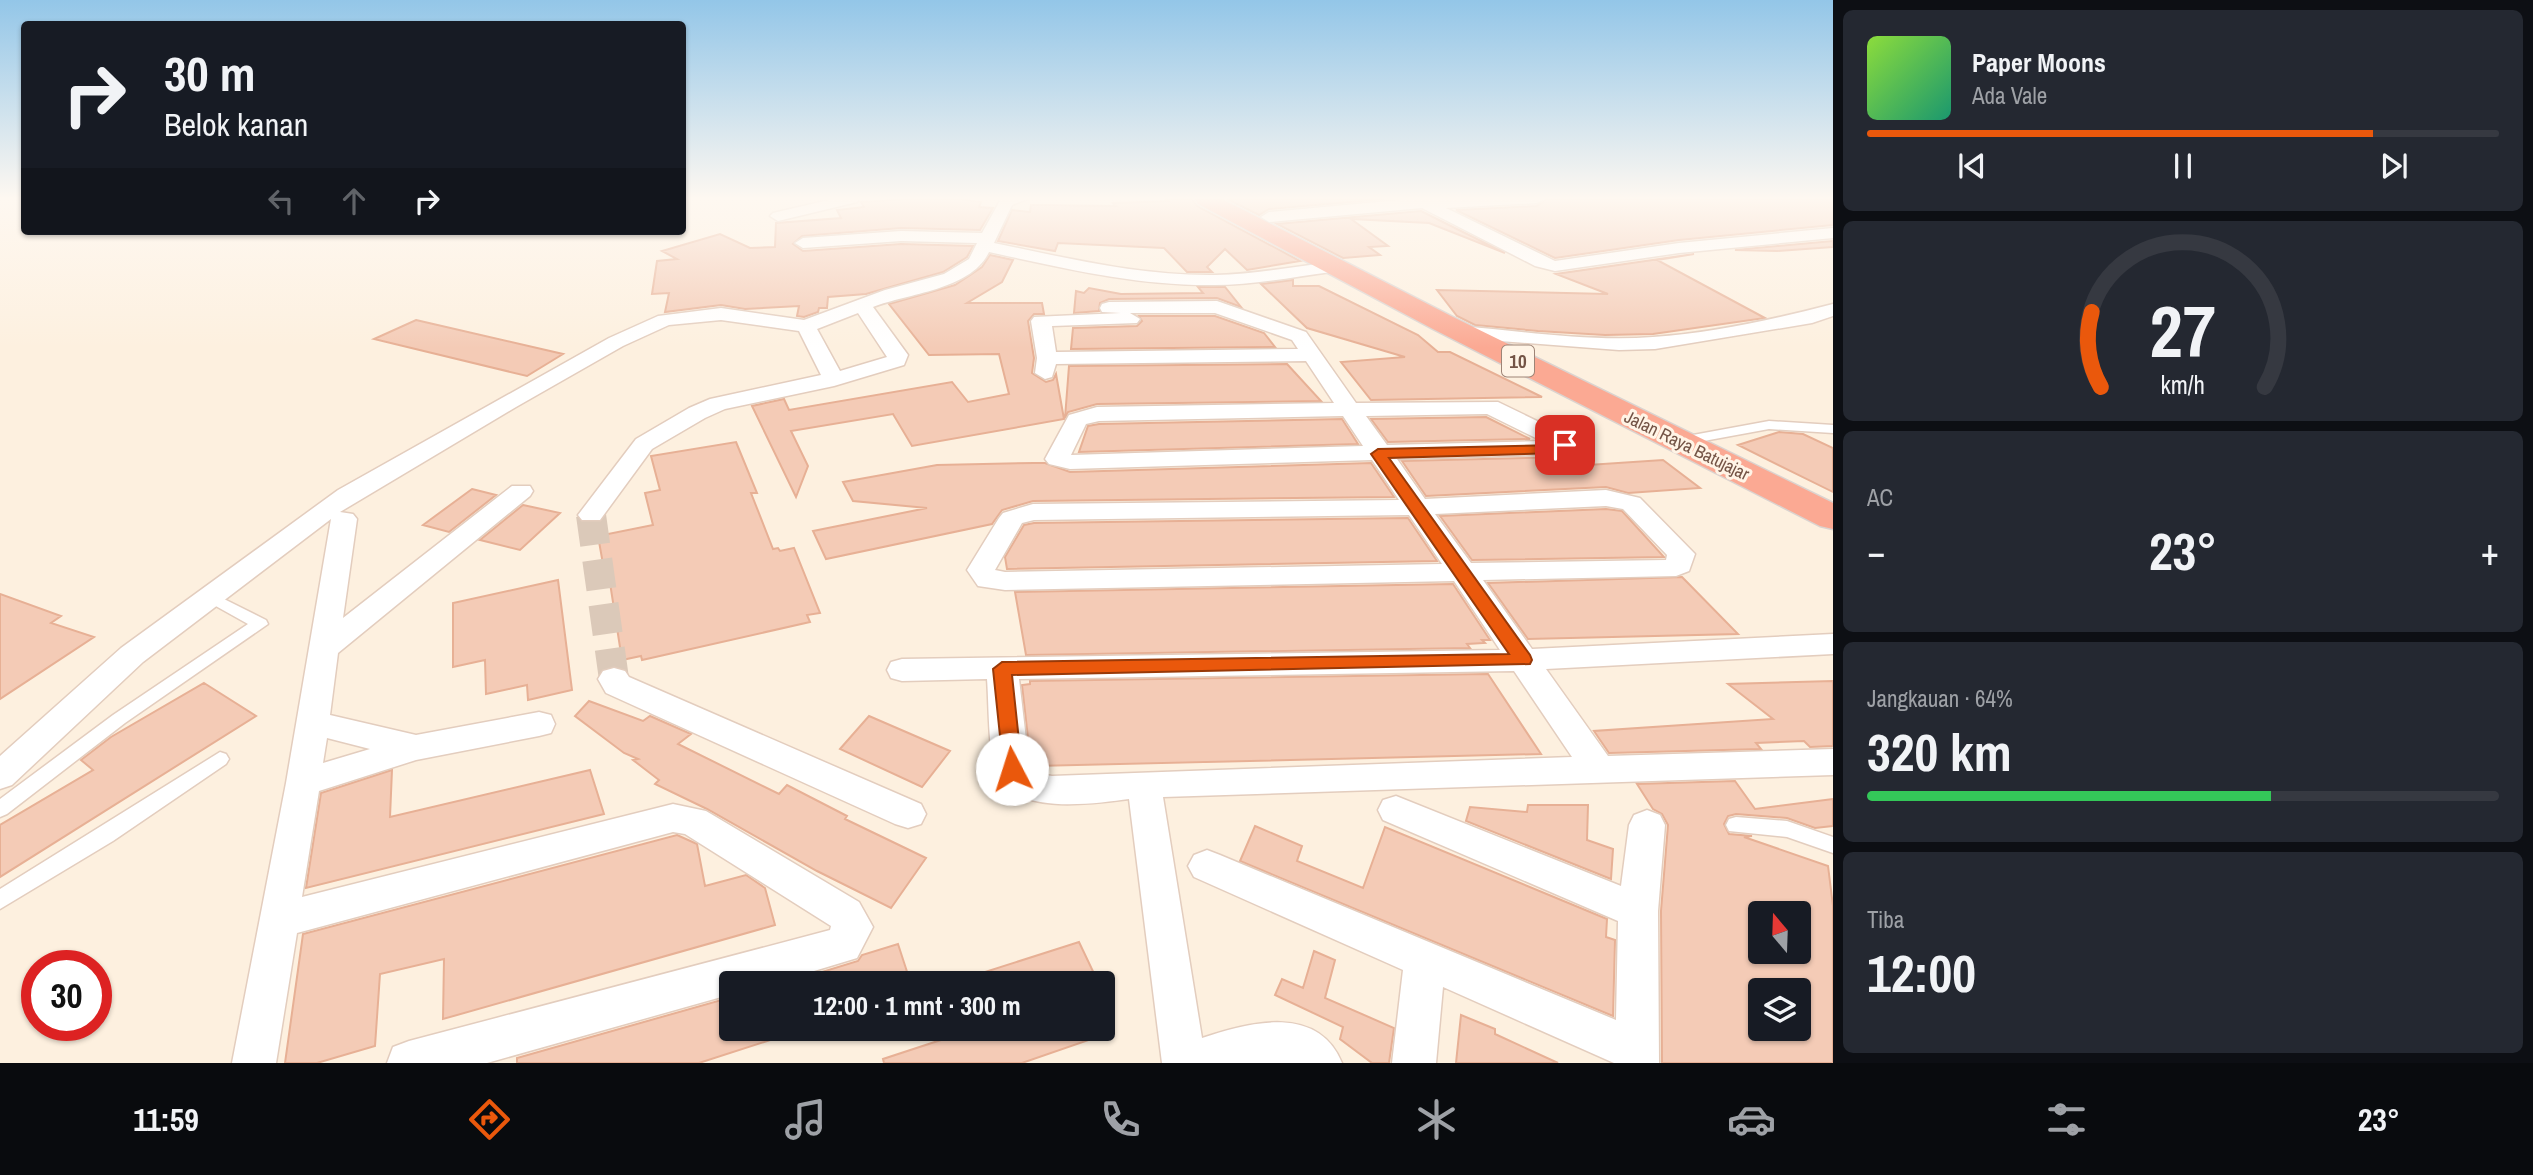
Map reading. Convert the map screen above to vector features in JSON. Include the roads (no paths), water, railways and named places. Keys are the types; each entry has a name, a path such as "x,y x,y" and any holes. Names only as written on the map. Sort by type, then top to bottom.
{"highway":[{"name":"Jalan Raya Batujajar","path":"1303,249 1332,267 1833,518"}],"street":[{"path":"1,774 132,655 347,495 644,328 665,320 704,314 740,315 806,326 863,307 891,294 950,278 976,262 983,249"},
{"path":"1015,249 1109,271 1179,278 1246,278 1332,267"},
{"path":"1514,249 1541,262 1555,265 1675,249"},
{"path":"1105,314 1122,292"},
{"path":"591,515 644,444 697,413 735,400 834,380 897,361 898,355 863,307"},
{"path":"1460,332 1619,344 1655,343 1805,319 1833,310"},
{"path":"1311,355 1046,366 1041,321 1105,314 1244,317 1299,336 1378,454 1600,771"},
{"path":"806,326 834,380"},
{"path":"1494,408 1566,446 1378,454 1070,462 1057,459 1077,420 1097,414 1494,408"},
{"path":"326,647 521,491"},
{"path":"1615,498 1631,503 1682,558 1676,568 996,581 988,580 981,570 1012,518 1021,514 1416,507 1615,498"},
{"path":"254,1063 326,647 344,519"},
{"path":"902,670 1523,660 1832,644"},
{"path":"1002,669 1015,777 1025,784 1048,791 1144,784 1833,762"},
{"path":"614,679 617,685 908,814"},
{"path":"313,723 415,748"},
{"path":"303,783 415,748 539,724"},
{"path":"1144,784 1184,1063"},
{"path":"1396,810 1638,911"},
{"path":"278,921 673,818 692,821 845,914 853,927 843,944 409,1063"},
{"path":"1208,866 1425,960 1637,1057 1638,911 1647,825"},
{"path":"1415,1063 1425,960"},
{"path":"1193,1063 1269,1039 1297,1048 1320,1063"}],"lane":[{"path":"1680,441 1769,425 1833,429"},
{"path":"0,809 119,719 260,624 210,597"},
{"path":"0,900 106,835 220,759"},
{"path":"1737,825 1787,829 1833,845"}],"tunnel":[{"path":"591,515 614,679"}]}
